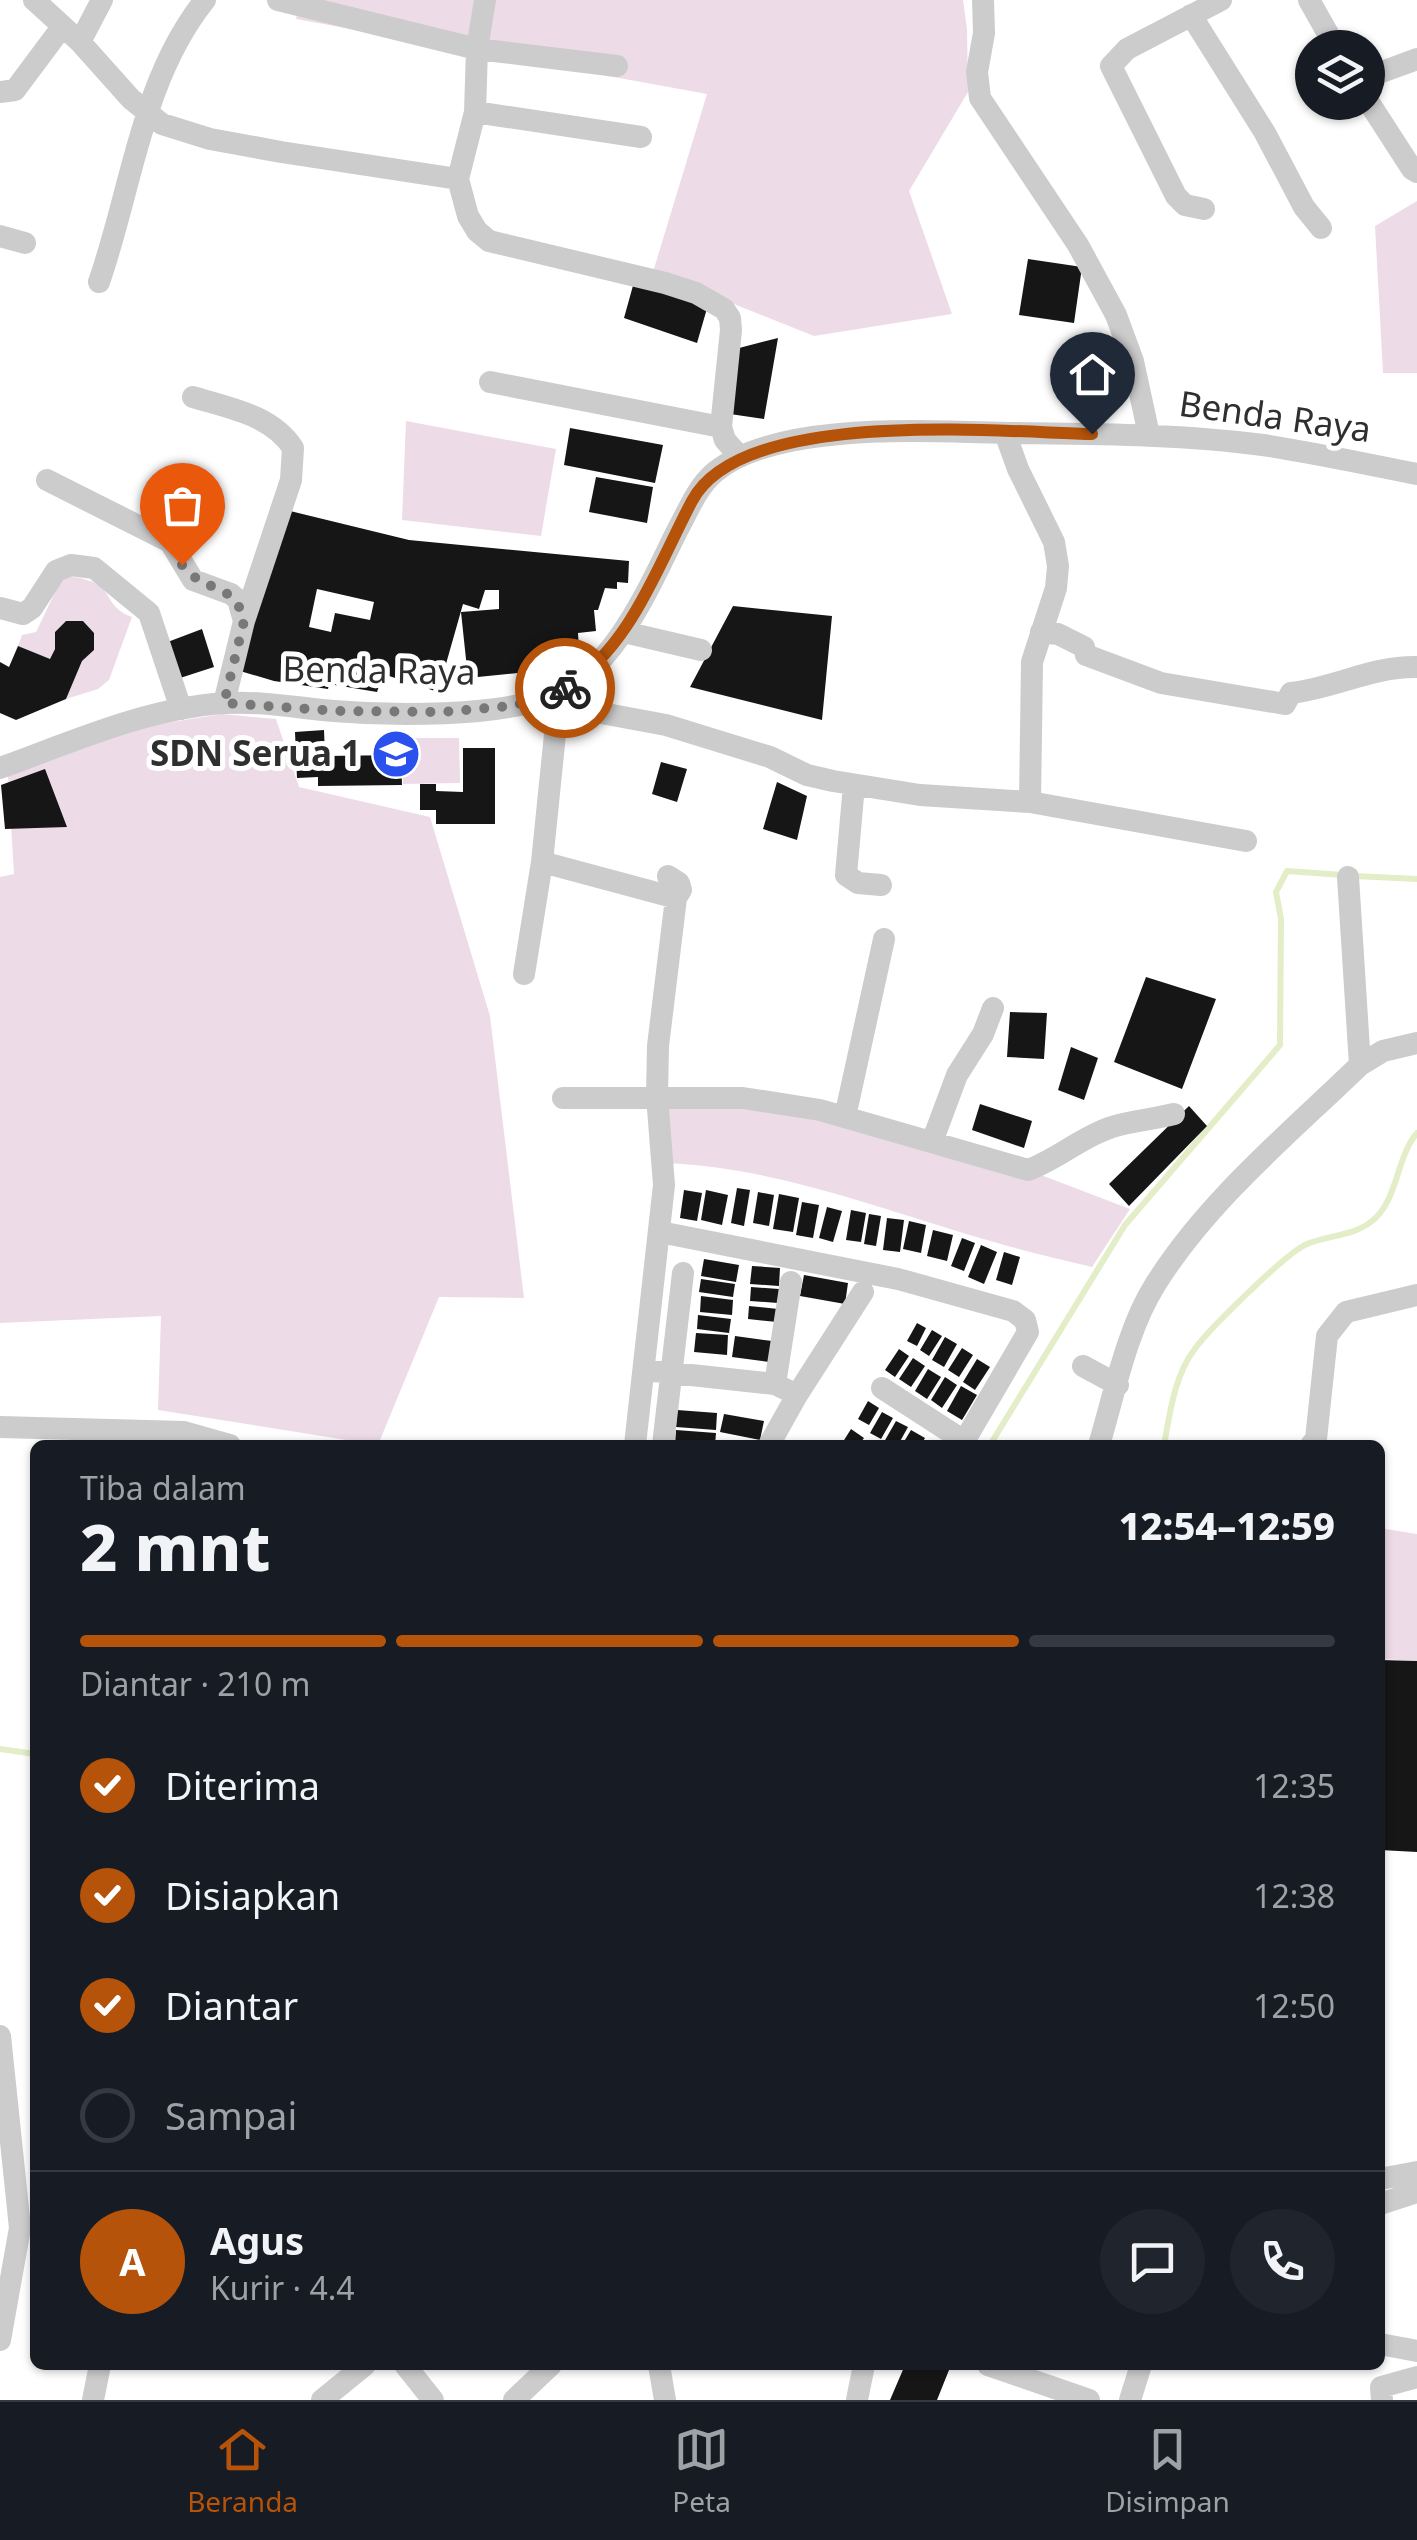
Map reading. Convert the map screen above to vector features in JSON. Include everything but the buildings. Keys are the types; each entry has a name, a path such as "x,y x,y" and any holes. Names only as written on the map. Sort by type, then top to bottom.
{"street":[{"path":"34,0 162,124 210,139 458,179"},
{"path":"0,92 15,90 102,0"},
{"path":"99,282 118,227 146,110 180,38 205,0"},
{"path":"278,0 477,48 617,66"},
{"path":"485,0 477,48 475,112 458,179 468,216 489,241 665,282 724,309 731,330 721,428 725,440 740,457"},
{"path":"983,0 984,33 977,72 980,98 1078,245 1116,315 1132,361 1149,435"},
{"path":"1204,209 1185,205 1176,196 1111,66 1127,49 1221,0"},
{"path":"1309,0 1326,30"},
{"path":"1191,14 1265,133 1304,207 1321,228"},
{"path":"1385,71 1417,59"},
{"path":"475,112 641,137"},
{"path":"1380,120 1417,172"},
{"path":"0,236 25,243"},
{"path":"490,382 721,428"},
{"path":"193,397 276,427 293,448 291,480 244,621 224,703"},
{"name":"Benda Raya","path":"0,768 108,728 224,703 338,711 443,712 556,700 624,632 695,496 714,473 740,457 800,439 926,431 1149,435 1260,445 1417,474"},
{"path":"1006,433 1018,469 1054,542 1058,566 1056,588 1034,649 1030,682 1030,802"},
{"path":"47,480 170,542 194,580 238,600 244,621"},
{"path":"0,608 24,614 56,571 71,565 94,568 149,612 182,710"},
{"path":"624,632 701,650"},
{"path":"1041,632 1058,634 1084,647 1086,655 1162,682 1284,704 1291,693 1320,690 1400,666 1417,667"},
{"path":"524,974 542,862 556,700 666,725 770,757 807,774 854,785 920,795 1030,802 1246,840"},
{"path":"854,785 846,875 858,883 881,885"},
{"path":"542,862 672,887 658,1046 657,1096 664,1185 636,1440"},
{"path":"1348,877 1360,1065"},
{"path":"845,1117 884,938"},
{"path":"932,1142 957,1075 994,1008"},
{"path":"1101,1440 1140,1316 1154,1286 1192,1234 1360,1065 1383,1051 1417,1043"},
{"path":"563,1098 743,1098 845,1117 1028,1170 1049,1163 1076,1144 1112,1127 1174,1114"},
{"path":"660,1232 898,1279 1013,1311 1024,1320 1028,1332 965,1440"},
{"path":"663,1440 683,1273"},
{"path":"776,1384 790,1282"},
{"path":"771,1440 862,1292"},
{"path":"1315,1440 1326,1336 1346,1312 1417,1295"},
{"path":"1083,1366 1118,1385"},
{"path":"645,1370 776,1384 797,1396"},
{"path":"882,1388 959,1440"},
{"path":"0,1426 184,1432 212,1440"},
{"path":"0,2340 7,2263 28,2227 7,2158 1,2048"},
{"path":"1385,2178 1417,2172"},
{"path":"1385,2202 1417,2192"},
{"path":"1385,2345 1417,2352"},
{"path":"94,2400 99,2370"},
{"path":"322,2400 359,2370"},
{"path":"409,2370 433,2400"},
{"path":"514,2400 547,2370"},
{"path":"660,2370 665,2400"},
{"path":"856,2400 863,2370"},
{"path":"1002,2370 1089,2400"},
{"path":"1130,2400 1139,2370"},
{"path":"1382,2400 1381,2387 1387,2383 1417,2377"}],"shaded area":[{"path":"300,0 963,0 968,92 909,191 952,314 814,336 653,272 707,94 296,19"},
{"path":"1417,201 1417,373 1383,373 1375,226"},
{"path":"406,421 556,449 541,536 402,520"},
{"path":"68,576 96,584 115,606 132,617 109,680 98,689 66,699 82,661 94,650 94,633 83,621 66,621 55,632 50,660 18,646 22,635 36,632 59,584"},
{"path":"222,714 276,719 299,787 430,817 490,1016 524,1298 439,1297 380,1440 347,1440 158,1410 161,1316 0,1323 0,877 14,874 8,775 128,729"},
{"path":"402,738 459,738 460,783 403,784"},
{"path":"657,1096 743,1098 1028,1170 1130,1209 1092,1267 1058,1259 792,1182 707,1166 663,1163"},
{"path":"1385,1529 1417,1534 1417,1661 1385,1659"}],"waterway":[{"path":"993,1440 1125,1225 1280,1045 1281,919 1276,892 1287,871 1343,875"},
{"path":"1355,876 1417,879"},
{"path":"1165,1440 1177,1383 1202,1340 1297,1250 1372,1221 1387,1202 1417,1133"},
{"path":"0,1749 30,1753"}],"way so far":[{"path":"182,565 194,580 231,594 242,610 244,621 224,703 338,711 443,712 511,706 555,695 565,688"}],"place":[{"name":"SDN Serua 1","path":"396,754"}],"route":[{"path":"565,688 580,679 624,632 695,496 714,473 740,457 800,439 874,432 1092,434"}]}
